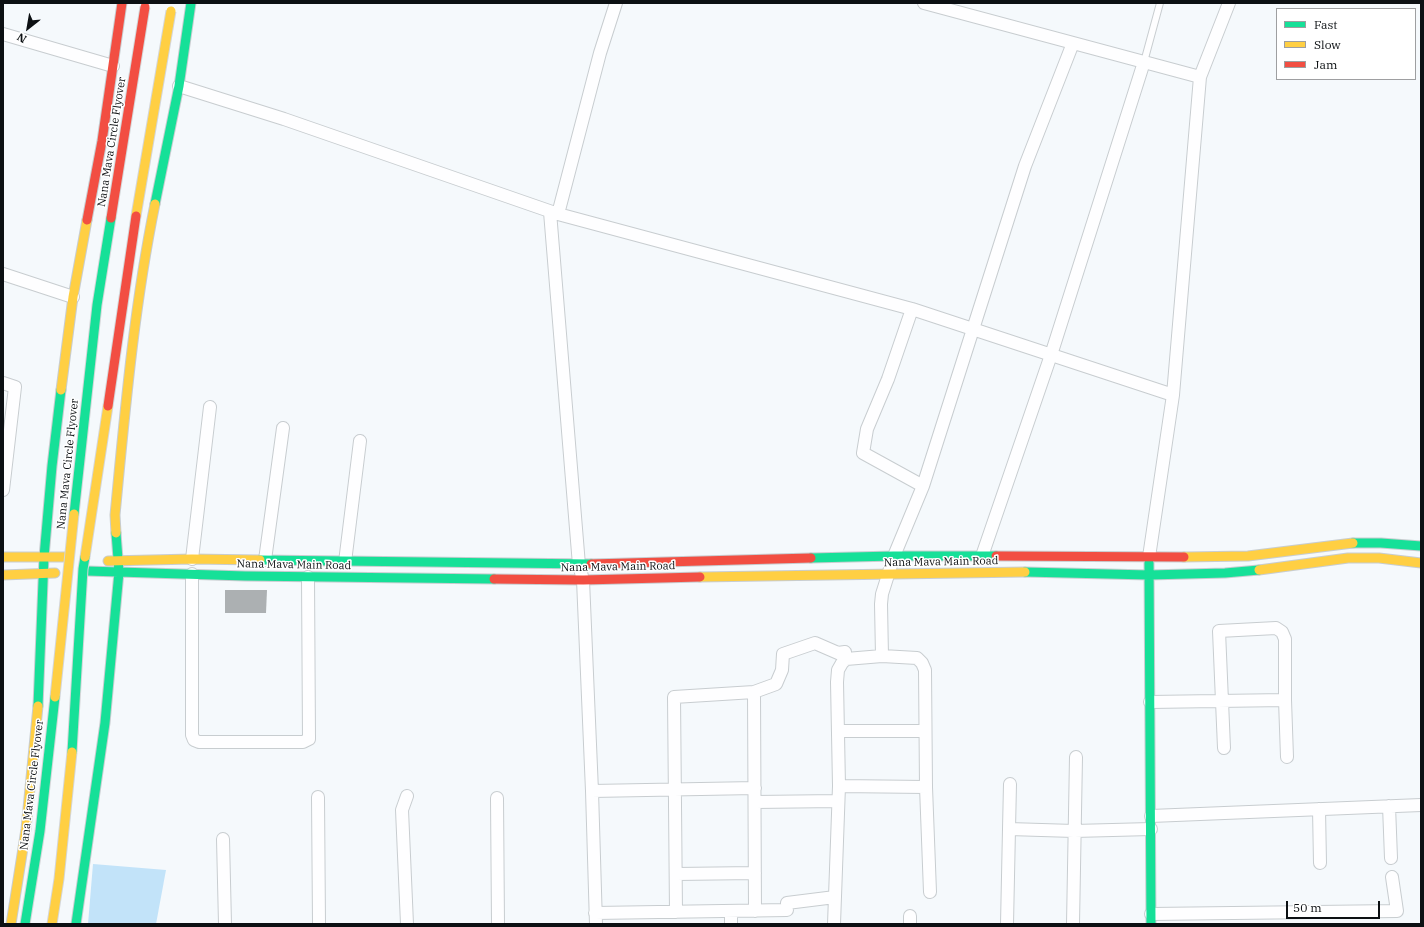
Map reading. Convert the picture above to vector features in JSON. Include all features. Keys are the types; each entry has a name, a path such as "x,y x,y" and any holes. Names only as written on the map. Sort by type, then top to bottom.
{"main road":[{"path":"11,924 26,828 39,692 44,557 52,466 73,297 102,141 122,3"},
{"path":"76,924 105,723 120,561 115,530 115,515 126,398 144,258 179,86 191,3"},
{"name":"Nana Mava Circle Flyover","path":"25,924 40,831 97,305 145,7"},
{"path":"52,924 60,872 74,728 83,569 122,316 133,233 171,11"},
{"name":"Nana Mava Main Road","path":"87,566 120,561 192,559 579,565 894,556 1256,556 1342,544 1388,543 1421,546"},
{"path":"3,558 65,557 72,553 80,553 86,558 87,566 84,574 78,577 71,577 65,573 3,574"},
{"path":"65,557 63,565 65,573"},
{"path":"1149,557 1151,919"},
{"name":"Nana Mava Main Road","path":"87,566 119,572 308,577 583,580 1031,572 1149,575 1240,572 1348,558 1379,558 1421,563"}],"street":[{"path":"616,3 554,213 579,565 583,580 592,791 595,918 676,912 755,911 787,907 835,897"},
{"path":"924,3 1200,77"},
{"path":"1149,557 1173,395 1200,77 1229,3"},
{"path":"3,34 113,66"},
{"path":"882,656 882,594 894,556 923,486 1025,166 1073,43"},
{"path":"982,556 1051,355 1144,62"},
{"path":"179,86 284,119 554,213 912,309 1173,395"},
{"path":"3,274 73,297"},
{"path":"912,309 888,379 867,429 863,453 923,486"},
{"path":"3,383 15,388 3,490"},
{"path":"192,559 210,407"},
{"path":"265,560 282,428"},
{"path":"345,562 360,441"},
{"path":"192,574 192,735 194,740 199,742 303,742 309,739 308,577"},
{"path":"1224,748 1219,631 1276,628 1282,632 1285,639 1287,756"},
{"path":"676,912 674,697 754,692 776,684 782,670 783,654 815,643 838,653 845,652"},
{"path":"834,924 839,786 837,682 838,670 846,659 882,656 917,658 922,663 924,670 924,731 930,892"},
{"path":"754,692 755,911"},
{"path":"1150,702 1285,700"},
{"path":"838,731 924,731"},
{"path":"1073,924 1076,757"},
{"path":"1007,924 1010,784"},
{"path":"839,786 926,788"},
{"path":"592,791 755,788"},
{"path":"407,796 402,810 407,924"},
{"path":"318,797 319,924"},
{"path":"497,798 498,924"},
{"path":"755,802 838,801"},
{"path":"1151,816 1421,805"},
{"path":"1389,806 1391,858"},
{"path":"1319,809 1320,864"},
{"path":"1009,829 1074,831 1151,829"},
{"path":"223,839 225,924"},
{"path":"676,874 755,873"},
{"path":"1151,919 1246,918 1324,912 1397,911 1392,877"},
{"path":"731,911 731,924"},
{"path":"1324,912 1324,924"}],"lane":[{"path":"1144,62 1160,3"}],"shaded area":[{"path":"93,864 166,870 156,924 88,924"}],"building":[{"path":"225,590 267,590 266,613 225,613"}],"traffic: fast":[{"path":"155,204 179,86 191,3"},
{"path":"74,514 97,305 111,218"},
{"path":"38,706 44,557 52,466 61,390"},
{"path":"76,924 105,723 119,572 116,533"},
{"path":"1353,543 1381,543 1421,546"},
{"path":"811,558 996,556"},
{"path":"72,752 85,557"},
{"path":"260,560 591,564"},
{"path":"1149,563 1151,924"},
{"path":"1025,572 1149,575 1225,573 1259,570"},
{"path":"87,571 245,576 494,579"},
{"path":"25,924 40,831 55,697"}],"traffic: slow":[{"path":"136,216 171,11"},
{"path":"116,533 115,515 131,359 141,281 155,204"},
{"path":"61,390 73,297 87,220"},
{"path":"85,557 108,406"},
{"path":"55,697 74,514"},
{"path":"1184,557 1248,556 1353,543"},
{"path":"3,557 65,557"},
{"path":"1259,570 1348,558 1379,558 1421,563"},
{"path":"108,561 192,559 260,560"},
{"path":"700,577 1025,572"},
{"path":"3,575 55,573"},
{"path":"11,924 26,829 38,706"},
{"path":"52,924 59,879 72,752"}],"traffic: jam":[{"path":"87,220 102,141 122,3"},
{"path":"111,218 145,7"},
{"path":"108,406 136,216"},
{"path":"996,556 1184,557"},
{"path":"591,564 811,558"},
{"path":"494,579 583,580 700,577"}]}
